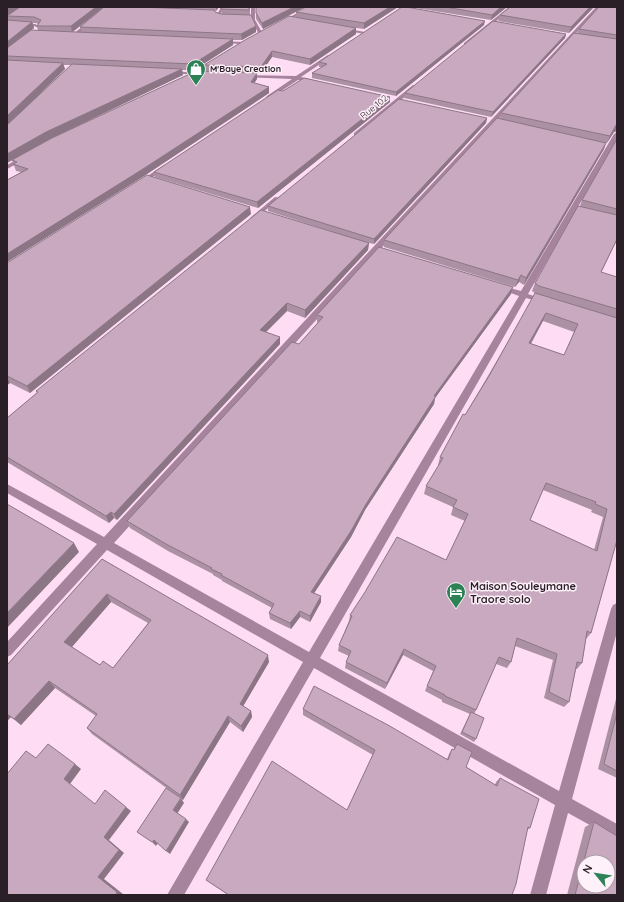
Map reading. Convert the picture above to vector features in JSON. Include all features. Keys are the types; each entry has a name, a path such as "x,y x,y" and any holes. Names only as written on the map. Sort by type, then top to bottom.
{"street":[{"path":"210,14 218,14 224,7"},
{"path":"253,7 253,20 261,34"},
{"path":"273,27 311,7"},
{"path":"390,7 404,8"},
{"path":"462,47 511,7"},
{"path":"7,651 598,7"},
{"path":"74,36 107,8 113,10"},
{"path":"395,13 404,8"},
{"path":"218,14 217,16 222,18 253,20"},
{"path":"288,19 296,21"},
{"path":"7,24 35,25 39,27 35,30"},
{"path":"334,28 365,33"},
{"path":"358,37 371,29"},
{"path":"255,37 267,31"},
{"path":"67,35 82,36"},
{"path":"237,47 249,40"},
{"path":"212,42 243,44"},
{"path":"264,100 334,54"},
{"path":"180,80 201,70"},
{"path":"164,72 210,74"},
{"path":"234,75 297,78 320,83"},
{"name":"Rue 102","path":"349,140 400,101 420,81"},
{"path":"389,99 400,101"},
{"path":"175,895 524,295 577,211 606,146 617,134"},
{"path":"7,167 32,153"},
{"path":"134,187 151,180 173,161"},
{"path":"247,223 283,193"},
{"path":"494,286 552,304"},
{"path":"7,488 617,832"},
{"path":"538,895 617,609"}],"building":[{"path":"20,7 96,7 71,26 37,26 41,20 34,17 7,16"},
{"path":"104,7 214,10 215,12 221,14 251,15 256,26 241,34 80,27"},
{"path":"222,7 249,7 249,10 221,9"},
{"path":"256,7 294,7 262,23 256,13"},
{"path":"306,7 390,7 364,23 296,12"},
{"path":"402,7 485,21 396,92 312,73 327,64 319,62"},
{"path":"445,7 501,7 492,15"},
{"path":"510,7 590,7 571,27 500,15"},
{"path":"599,7 617,7 617,35 579,29"},
{"path":"289,16 356,28 310,59 272,51 261,67 204,65 245,40"},
{"path":"7,20 32,22 7,42"},
{"path":"493,21 566,34 493,112 405,93"},
{"path":"31,30 233,39 193,64 7,56 7,48"},
{"path":"574,33 617,39 617,125 610,136 501,113"},
{"path":"7,60 63,63 7,116"},
{"path":"72,64 182,69 46,132 7,154 7,125"},
{"path":"196,71 257,73 251,82 269,87 143,169 7,254 7,180 28,169 13,164 17,162 12,160 52,138"},
{"path":"304,78 390,97 257,202 154,172 278,90 283,91"},
{"path":"399,99 487,118 374,239 268,206"},
{"path":"497,118 606,143 526,278 521,275 518,280 384,240"},
{"path":"617,139 617,209 582,200"},
{"path":"147,175 250,207 27,386 7,376 7,263"},
{"path":"578,206 617,215 617,239 601,272 617,277 617,309 539,286 535,283"},
{"path":"261,210 369,243 305,310 287,303 260,330 280,337 114,514 111,512 106,516 7,457 7,418 38,392 36,391"},
{"path":"379,247 513,287 434,396 436,396 311,592 321,596 310,616 300,611 290,623 269,613 274,604 127,521 292,342 299,344 323,317 317,315"},
{"path":"535,293 617,318 617,540 591,633 587,631 582,663 577,662 569,702 549,692 557,654 517,638 511,662 499,657 476,710 427,686 436,666 404,649 387,683 346,662 351,651 339,645 352,616 350,615 397,537 446,560 468,514 453,507 457,500 426,486 443,458 440,457 463,414 465,415 489,376","holes":["546,313 578,324 564,355 529,343","546,483 596,502 595,504 607,509 597,551 530,520"]},
{"path":"7,504 74,543 7,613"},
{"path":"102,559 268,655 240,704 251,711 241,726 228,716 180,795 87,728 97,714 49,681 14,719 7,714 7,665","holes":["107,594 151,620 113,668 103,661 100,665 64,642"]},
{"path":"314,686 388,725 448,760 452,749 454,750 457,744 472,752 466,767 497,786 500,778 539,799 530,828 528,827 516,884 512,895 229,895 206,880 272,761 347,810 375,750 303,709"},
{"path":"471,712 484,718 476,739 462,732"},
{"path":"617,713 617,771 604,764"},
{"path":"48,744 75,764 64,779 95,804 105,790 126,807 104,837 119,850 98,877 117,892 116,895 7,895 7,774 26,751 36,758"},
{"path":"166,788 181,798 173,810 186,819 166,851 154,840 152,842 137,832"},
{"path":"594,822 617,836 617,895 575,895 576,891 576,894 616,894 616,854 586,854"}],"place":[{"name":"M'Baye Creation","path":"196,86"},
{"name":"Maison Souleymane Traore solo","path":"456,609"}]}
